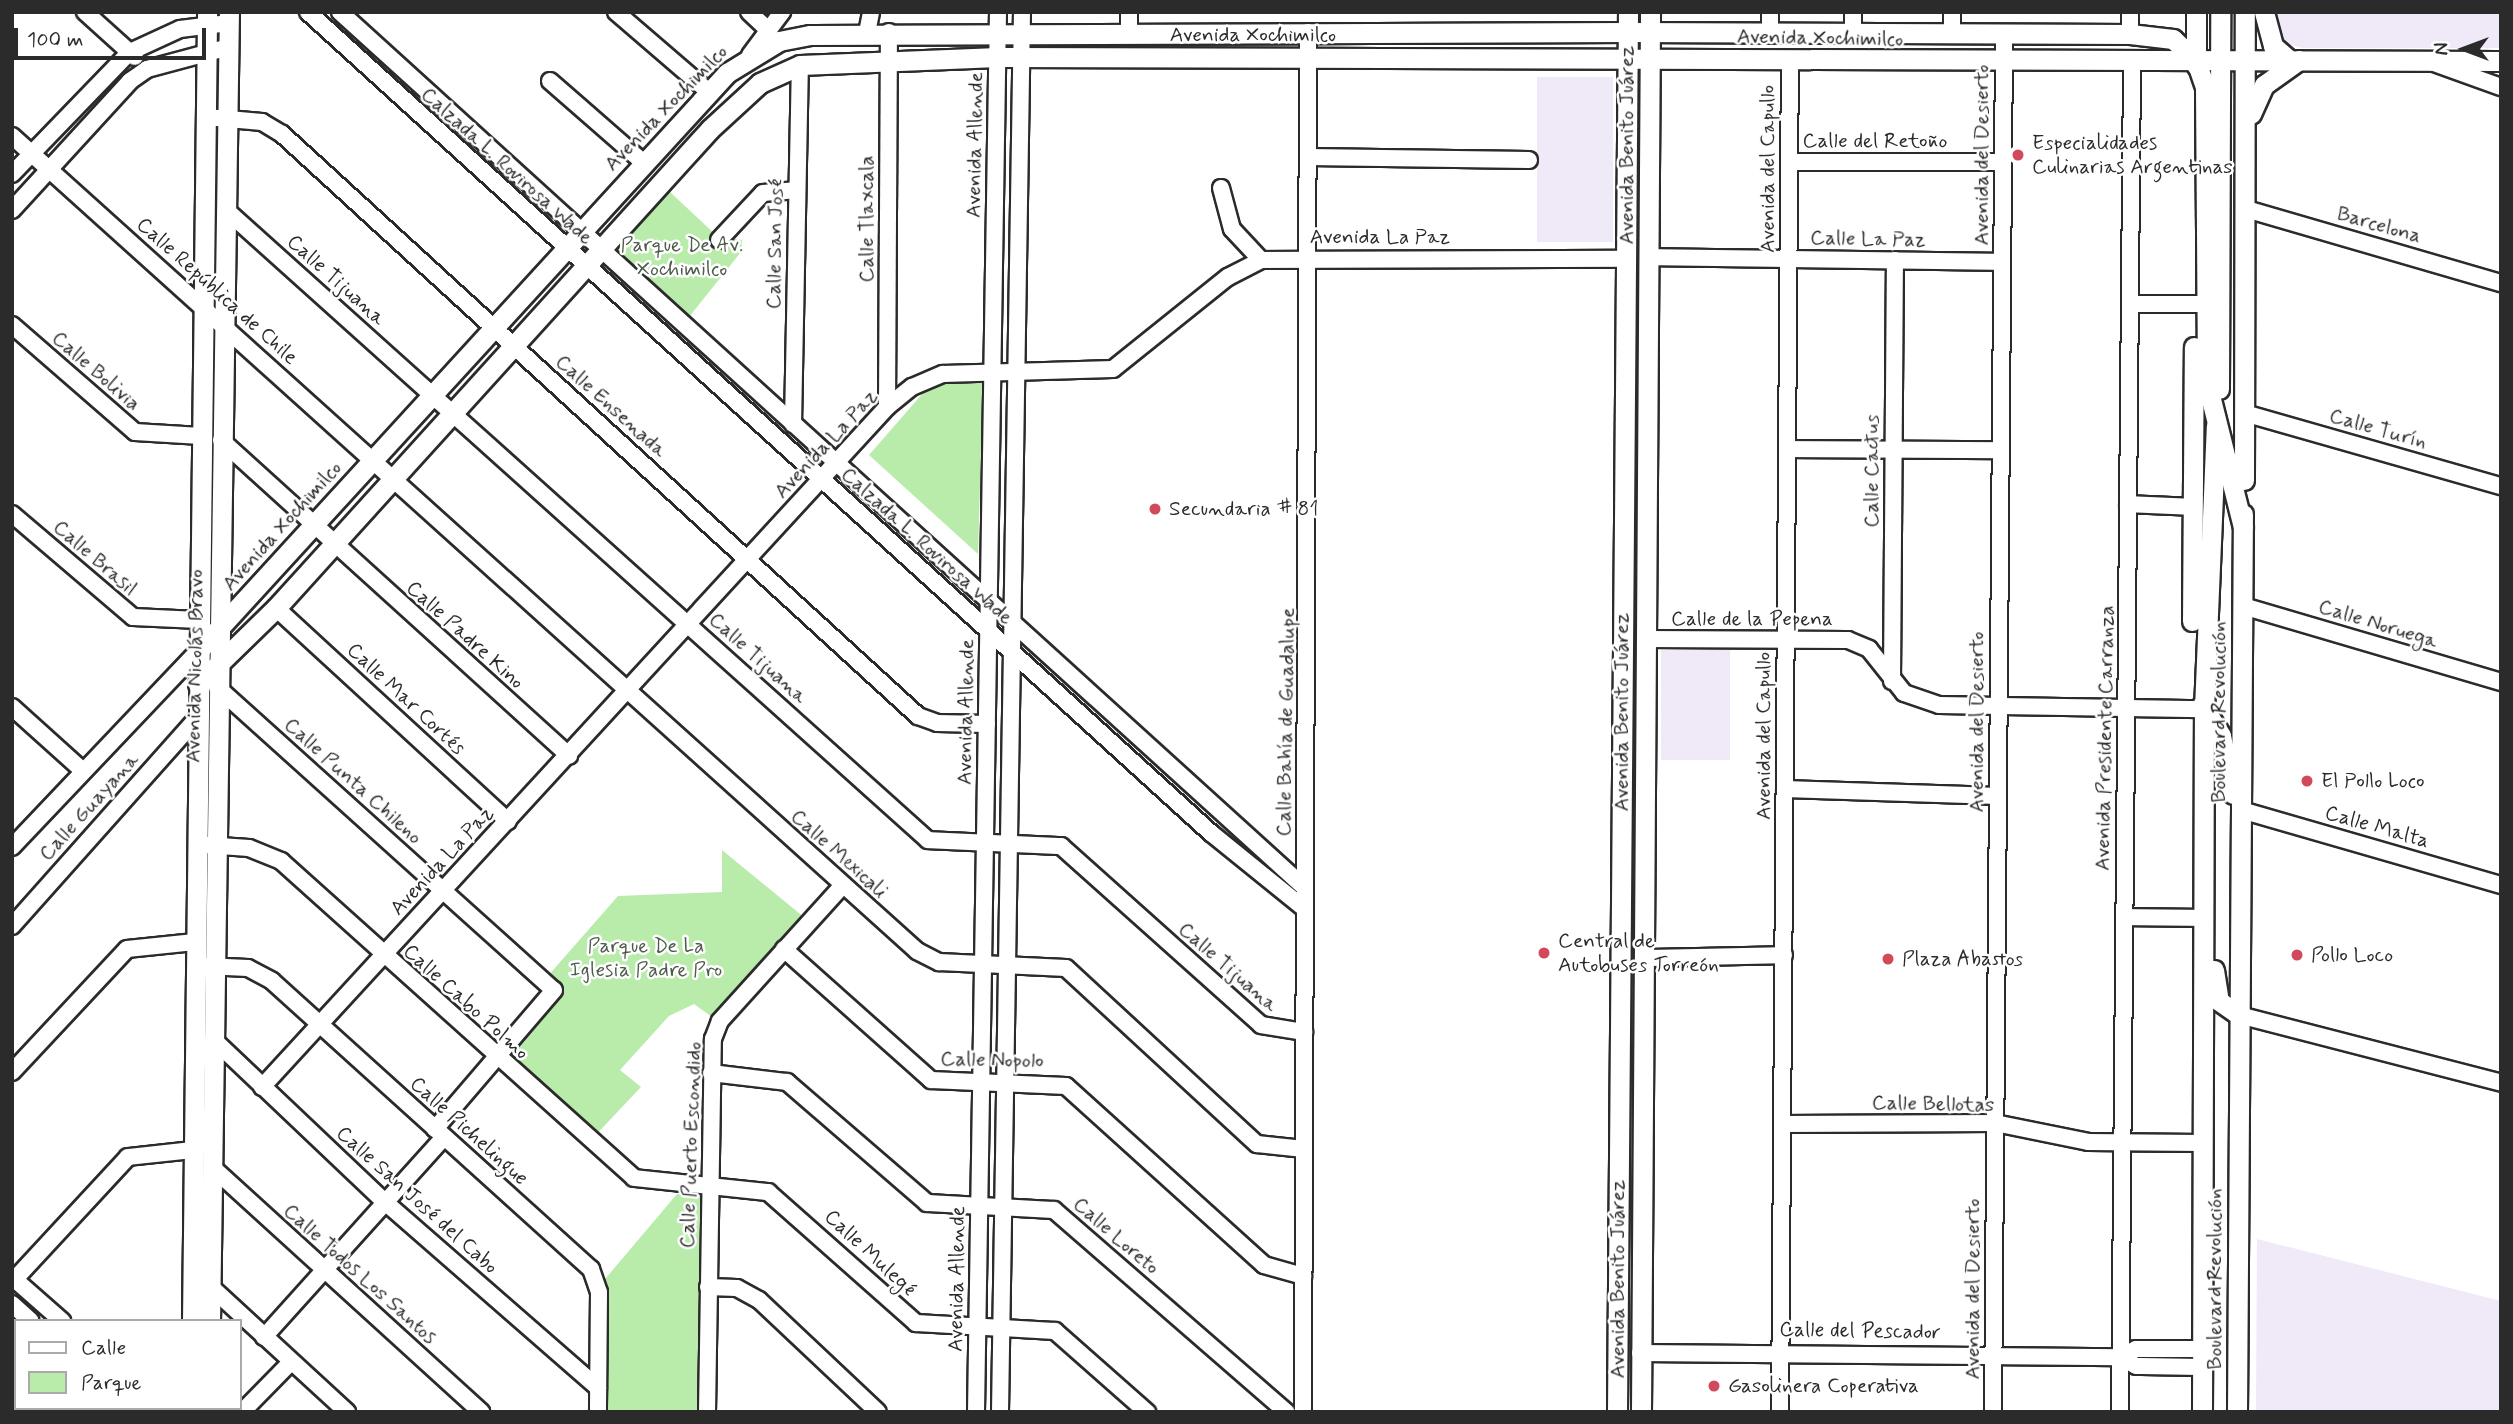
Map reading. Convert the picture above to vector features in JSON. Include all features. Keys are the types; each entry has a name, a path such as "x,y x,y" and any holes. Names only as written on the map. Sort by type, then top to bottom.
{"main road":[{"name":"Avenida Benito Juárez","path":"1641,1412 1639,1311 1645,958 1650,12"},
{"path":"2196,12 2200,304 2193,507 2192,684 2221,736 2241,810"},
{"path":"2203,1409 2204,709 2217,424 2220,12"},
{"name":"Boulevard Revolución","path":"2237,1412 2248,59 2245,12"},
{"path":"2247,124 2264,85 2295,60 2273,46 2264,12"},
{"name":"Avenida Nicolás Bravo","path":"207,18 199,650 211,680 198,717 206,845 195,942 204,966 213,1039 210,1319"},
{"name":"Avenida Nicolás Bravo","path":"192,1319 192,1150 204,966 211,680 218,632 229,18"},
{"name":"Avenida Xochimilco","path":"199,650 580,230 709,92 750,55 810,35 889,32 998,22 1129,22 1308,32 1628,22 1650,32 2130,34 2173,40 2196,61"},
{"name":"Avenida Benito Juárez","path":"1617,1412 1628,22"},
{"name":"Avenida Xochimilco","path":"211,680 598,249 738,100 800,65 889,57 1650,59 2132,64 2221,59 2501,61"},
{"path":"2200,304 2207,383 2217,424 2232,462 2243,527"},
{"path":"1624,514 1646,514"},
{"path":"1620,970 1645,958 1632,935 1630,869 1621,849"},
{"path":"2203,918 2212,939 2215,994 2239,1015"},
{"path":"191,1204 211,1208"},
{"path":"1618,1279 1629,1287 1639,1311"}],"street":[{"path":"86,12 147,69"},
{"name":"Calzada L. Rovirosa Wade","path":"307,12 820,480 1305,909"},
{"name":"Calzada L. Rovirosa Wade","path":"340,12 1305,888"},
{"path":"616,12 709,92"},
{"path":"749,12 767,29"},
{"path":"750,55 782,12"},
{"path":"867,33 871,12"},
{"path":"1770,12 1770,33"},
{"path":"1853,12 1853,33"},
{"path":"1952,12 1952,33"},
{"path":"2130,12 2130,34"},
{"path":"12,173 130,52 207,18 229,18"},
{"name":"Avenida Allende","path":"976,1412 998,22"},
{"path":"1000,1412 1022,22"},
{"name":"Calle Tlaxcala","path":"887,407 889,32"},
{"name":"Calle Bahía de Guadalupe","path":"1303,1412 1308,32"},
{"name":"Avenida del Desierto","path":"1993,1412 2004,33"},
{"path":"12,211 147,69 229,47"},
{"name":"Avenida del Capullo","path":"1780,1412 1790,61"},
{"path":"2428,61 2501,87"},
{"name":"Avenida Presidente Carranza","path":"2120,1412 2132,64"},
{"name":"Calle San José","path":"793,424 800,65"},
{"path":"550,81 644,163"},
{"name":"Calle Ensenada","path":"206,117 262,122 282,134 918,716 937,723 987,724"},
{"name":"Calle República de Chile","path":"12,136 392,479"},
{"path":"1308,157 1529,160"},
{"name":"Calle del Retoño","path":"1789,162 2003,162"},
{"path":"1220,188 1232,229 1261,260"},
{"path":"719,240 764,193 797,190"},
{"name":"Barcelona","path":"2246,209 2501,283"},
{"name":"Calle Tijuana","path":"226,210 928,841 1009,844 1072,852 1261,1025 1304,1032"},
{"name":"Calle La Paz","path":"1649,257 2002,262"},
{"name":"Avenida La Paz","path":"262,1087 629,693 887,407 926,380 992,370 1113,369 1228,277 1261,260 1626,258"},
{"name":"Calle Cactus","path":"1892,681 1895,260"},
{"path":"2130,303 2200,304"},
{"name":"Calle Bolivia","path":"12,325 135,432 201,436"},
{"name":"Calle Turín","path":"2244,413 2501,486"},
{"path":"220,440 333,545"},
{"path":"1787,449 2001,450"},
{"name":"Calle Mexicali","path":"392,479 842,886 927,958 1066,968 1257,1144 1304,1149"},
{"path":"2128,504 2193,507"},
{"name":"Calle Brasil","path":"12,514 133,617 199,620"},
{"name":"Calle Padre Kino","path":"333,545 569,756"},
{"name":"Calle Noruega","path":"2243,606 2501,682"},
{"name":"Calle Mar Cortés","path":"276,608 508,821"},
{"name":"Calle de la Pepena","path":"1645,639 1786,640 1860,644 1892,681 1916,701 1998,706 2204,709"},
{"name":"Calle Guayana","path":"12,847 82,770 199,650"},
{"name":"Calle Punta Chileno","path":"211,680 554,990 497,1059"},
{"path":"12,707 82,770"},
{"name":"Calle Guayana","path":"12,926 198,717"},
{"path":"1785,789 1998,796"},
{"name":"Calle Malta","path":"2241,810 2501,885"},
{"name":"Calle Cabo Polmo","path":"206,845 266,852 281,861 497,1059 634,1178 709,1189"},
{"name":"Calle Puerto Escondido","path":"707,1412 711,1073 720,1021 842,886"},
{"path":"2124,917 2203,918"},
{"path":"12,1072 127,949 195,942"},
{"name":"Calle Nopolo","path":"784,949 915,1070 931,1080 1005,1079 1053,1082 1076,1093 1264,1265 1303,1276"},
{"path":"1645,958 1784,955"},
{"name":"Calle Pichelingue","path":"204,966 261,972 591,1269 599,1292 598,1412"},
{"path":"2239,1015 2501,1083"},
{"name":"Calle San José del Cabo","path":"213,1039 385,1202 598,1388"},
{"path":"264,1337 385,1202 497,1059"},
{"name":"Calle Loreto","path":"711,1073 787,1082 915,1197 939,1205 1041,1205 1068,1218 1286,1412"},
{"name":"Calle Bellotas","path":"1782,1124 1995,1123 2063,1140 2202,1143"},
{"path":"60,1319 14,1278 128,1157 192,1150"},
{"name":"Calle Todos Los Santos","path":"212,1167 481,1412"},
{"name":"Calle Mulegé","path":"709,1189 780,1198 916,1323 1040,1327 1064,1336 1147,1412"},
{"path":"211,1287 347,1412"},
{"path":"708,1287 737,1288 759,1300 878,1412"},
{"path":"12,1304 28,1319"},
{"name":"Calle del Pescador","path":"1640,1353 1781,1351 2121,1357 2136,1349 2201,1358"},
{"path":"242,1412 291,1362"}],"shaded area":[{"path":"2273,12 2501,12 2501,48 2302,48 2288,44 2274,26"},
{"path":"1537,77 1613,77 1613,242 1537,242"},
{"path":"1661,650 1730,650 1730,760 1661,760"},
{"path":"2257,1239 2501,1301 2501,1412 2256,1412"}],"green space":[{"name":"Parque De Av. Xochimilco","path":"670,192 717,236 742,240 741,252 689,317 616,251"},
{"path":"983,381 978,554 869,455 923,393 946,383"},
{"name":"Parque De La Iglesia Padre Pro","path":"722,850 805,918 712,1017 694,1004 669,1016 620,1070 641,1087 591,1140 500,1060 561,992 547,977 618,896 722,892"},
{"path":"677,1194 700,1195 700,1412 599,1412 600,1285"}],"place":[{"name":"Especialidades Culinarias Argentinas","path":"2018,155"},
{"name":"Secundaria # 81","path":"1155,509"},
{"name":"El Pollo Loco","path":"2307,781"},
{"name":"Central de Autobuses Torreón","path":"1544,953"},
{"name":"Pollo Loco","path":"2297,955"},
{"name":"Plaza Abastos","path":"1888,959"},
{"name":"Gasolinera Coperativa","path":"1714,1386"}]}
